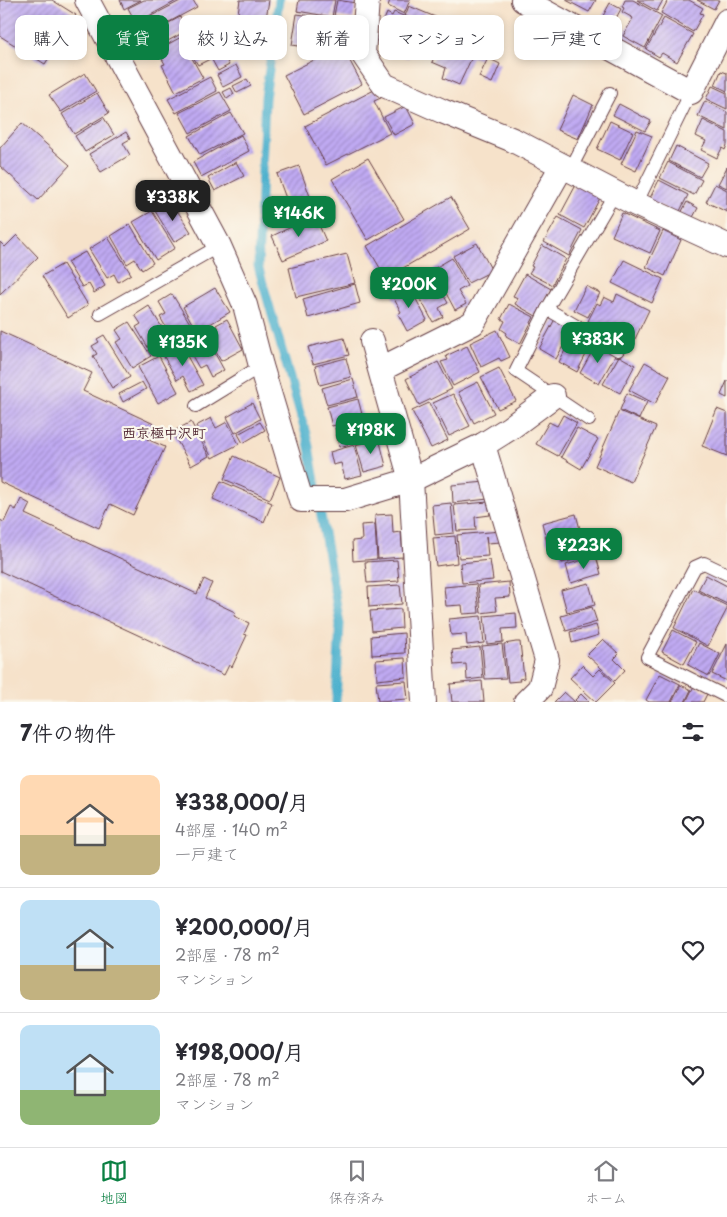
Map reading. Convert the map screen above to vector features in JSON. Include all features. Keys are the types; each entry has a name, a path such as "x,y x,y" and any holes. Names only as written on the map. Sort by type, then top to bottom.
{"street":[{"path":"87,0 219,246 245,304 261,366 301,500 345,500 411,480 483,445 510,428 553,396"},
{"path":"368,0 363,54 384,85 513,140 636,204 727,246"},
{"path":"523,0 691,92 727,21"},
{"path":"381,369 473,323 566,168"},
{"path":"372,341 411,480 424,702"},
{"path":"483,445 547,660 540,688 526,702"}],"lane":[{"path":"636,204 691,92"},
{"path":"566,168 610,93"},
{"path":"589,420 516,371 547,309 615,193"},
{"path":"100,314 219,246"},
{"path":"547,309 618,350"},
{"path":"196,406 261,366"},
{"path":"727,574 704,563 695,567 647,657 727,697"}],"building":[{"path":"0,0 52,0 76,15 15,15 15,45 0,36"},
{"path":"120,0 141,0 124,9"},
{"path":"144,0 178,0 151,15 132,15 128,8"},
{"path":"182,0 193,0 197,7 169,22 169,15 153,15"},
{"path":"240,0 269,0 267,15 238,15"},
{"path":"299,0 335,0 332,15 297,11"},
{"path":"337,0 356,3 354,15 334,15"},
{"path":"390,0 410,0 404,14 388,6"},
{"path":"566,0 596,0 589,12"},
{"path":"625,0 633,0 662,16 645,48 623,36 633,18 622,12"},
{"path":"637,0 663,0 657,11"},
{"path":"668,0 689,0 703,8 700,13 703,14 693,32 661,13"},
{"path":"697,0 719,0 714,9"},
{"path":"610,3 621,9 618,15 603,15"},
{"path":"409,6 430,15 405,15"},
{"path":"297,14 304,15 297,15 297,46 292,45"},
{"path":"179,18 179,35 169,40 169,23"},
{"path":"664,18 693,34 677,62 662,53 659,57 646,49"},
{"path":"179,38 179,60 193,60 203,78 176,92 162,65 165,64 163,60 169,60 169,44"},
{"path":"39,60 48,60 45,64"},
{"path":"195,60 208,60 198,65"},
{"path":"212,60 226,60 229,65 218,71"},
{"path":"314,60 349,60 362,84 304,114 284,75"},
{"path":"433,60 471,60 459,85 443,78 446,68 432,62"},
{"path":"487,60 500,64 492,83 479,77"},
{"path":"236,65 242,77 223,87 217,75"},
{"path":"721,71 727,73 727,91 715,85"},
{"path":"85,73 96,91 61,112 49,95"},
{"path":"210,77 217,91 176,113 168,99"},
{"path":"247,79 251,86 237,93 233,86"},
{"path":"712,86 727,93 727,109 706,99"},
{"path":"231,88 234,94 227,99 223,92"},
{"path":"376,89 381,98 374,101 390,133 326,165 305,126"},
{"path":"220,92 231,111 190,133 179,113"},
{"path":"97,93 109,113 74,134 62,114"},
{"path":"573,95 593,105 578,139 557,130"},
{"path":"705,101 727,112 727,130 698,116"},
{"path":"619,104 651,121 645,131 613,115"},
{"path":"406,106 415,124 394,135 384,117"},
{"path":"231,113 243,133 200,155 189,136"},
{"path":"104,118 114,135 85,152 75,136"},
{"path":"703,120 727,132 727,145 725,150 722,148 717,158 701,150 706,141 696,136"},
{"path":"610,121 633,132 620,160 597,149"},
{"path":"22,123 70,165 38,200 0,166 0,148"},
{"path":"637,130 652,136 636,171 621,164"},
{"path":"126,132 130,139 123,143 130,155 101,172 89,154"},
{"path":"241,135 249,151 201,177 193,162"},
{"path":"676,146 708,163 700,177 669,161"},
{"path":"368,158 404,219 368,240 332,179"},
{"path":"236,162 244,176 215,191 208,178"},
{"path":"668,162 702,180 694,195 660,178"},
{"path":"299,166 316,213 294,220 277,174"},
{"path":"727,167 727,188 718,184"},
{"path":"659,180 688,195 678,215 649,200"},
{"path":"715,184 727,190 727,212 706,202"},
{"path":"576,185 600,198 584,228 560,215"},
{"path":"451,197 470,229 386,278 367,246"},
{"path":"171,201 191,232 174,242 155,211"},
{"path":"687,202 698,208 691,221 680,215"},
{"path":"152,211 175,248 156,260 133,222"},
{"path":"622,213 660,231 650,253 612,236"},
{"path":"315,216 326,241 283,260 272,236"},
{"path":"558,217 582,230 569,256 544,242"},
{"path":"130,224 153,263 142,270 135,259 127,264 111,236"},
{"path":"663,231 681,240 665,276 646,267"},
{"path":"17,235 38,257 0,294 0,242 5,247"},
{"path":"108,237 131,274 118,282 114,274 107,278 89,249"},
{"path":"477,243 492,271 468,283 453,256"},
{"path":"542,245 566,259 552,285 529,273"},
{"path":"85,252 105,286 94,293 89,284 82,287 67,262"},
{"path":"347,254 355,283 296,297 289,268"},
{"path":"452,258 467,286 458,291 466,304 455,310 433,269"},
{"path":"624,260 663,279 652,303 612,283"},
{"path":"63,264 88,305 68,318 42,276"},
{"path":"429,270 448,303 439,308 443,317 433,322 410,280"},
{"path":"525,274 551,289 536,316 515,304 518,298 513,296"},
{"path":"355,284 360,303 308,318 303,299"},
{"path":"409,286 427,320 407,331 398,314 401,312 392,295"},
{"path":"586,286 600,293 588,317 574,310"},
{"path":"215,288 230,312 197,332 183,307"},
{"path":"172,294 196,333 176,345 160,317 166,314 159,302"},
{"path":"617,294 649,310 634,341 616,332 614,337 590,325 591,323 588,321 597,303 600,305 604,297 614,302"},
{"path":"509,304 534,317 520,344 506,336 507,333 501,329 505,321 501,319"},
{"path":"149,306 172,344 153,356 136,327 141,324 135,315"},
{"path":"227,319 243,349 221,361 206,334 218,328 216,325"},
{"path":"555,319 573,328 556,359 539,349"},
{"path":"129,322 151,356 132,368 116,342 122,339 116,330"},
{"path":"497,330 510,357 501,361 499,358 481,367 470,343"},
{"path":"0,331 92,373 83,391 154,424 147,439 165,447 133,515 110,504 99,528 0,482"},
{"path":"575,331 593,341 577,372 559,362"},
{"path":"104,335 130,377 112,388 93,356 97,354 92,346 99,342 97,339"},
{"path":"200,335 204,343 208,341 224,370 211,377 205,365 199,368 185,343"},
{"path":"344,338 349,355 313,364 308,347"},
{"path":"597,343 616,354 599,384 580,373"},
{"path":"181,345 203,385 191,391 183,376 177,380 163,355"},
{"path":"467,346 480,372 453,386 441,362 448,360 446,356"},
{"path":"159,356 178,392 158,403 138,367"},
{"path":"619,356 635,365 620,393 603,384"},
{"path":"346,358 351,377 320,385 315,366"},
{"path":"438,362 452,389 419,405 406,379"},
{"path":"645,362 670,376 655,404 629,390"},
{"path":"499,368 516,401 498,409 481,377"},
{"path":"353,379 358,397 327,405 322,388"},
{"path":"727,381 727,398 721,395"},
{"path":"142,382 146,389 123,402 119,394"},
{"path":"478,382 494,413 474,423 458,392"},
{"path":"627,393 647,402 639,419 620,410"},
{"path":"453,394 470,426 449,436 433,403"},
{"path":"358,399 363,418 332,426 327,407"},
{"path":"252,403 260,419 235,433 227,417"},
{"path":"429,403 448,440 431,448 412,411"},
{"path":"717,409 727,413 727,456 702,446"},
{"path":"619,411 656,427 631,482 595,466"},
{"path":"563,415 577,423 558,456 536,444 549,422 557,426"},
{"path":"211,418 216,428 227,422 239,444 212,458 196,426"},
{"path":"364,420 369,439 339,447 335,428"},
{"path":"191,422 209,456 191,466 172,432"},
{"path":"260,422 265,430 243,443 238,434"},
{"path":"577,428 598,439 581,469 561,457"},
{"path":"379,438 386,466 364,472 356,445"},
{"path":"354,445 362,475 345,479 341,463 333,465 330,452"},
{"path":"234,456 280,477 270,499 224,479"},
{"path":"221,481 272,503 264,522 213,499"},
{"path":"486,482 488,499 453,503 452,485"},
{"path":"21,499 30,504 25,514 197,594 204,579 212,583 205,598 235,612 234,616 249,623 244,634 247,635 232,667 229,665 224,675 0,571 0,520 4,522 11,507 16,510"},
{"path":"488,502 490,515 475,517 476,530 457,531 454,505"},
{"path":"451,503 454,533 435,535 432,505"},
{"path":"392,514 393,533 401,532 403,557 378,559 375,515"},
{"path":"576,514 581,533 547,543 542,523"},
{"path":"375,524 377,559 353,561 352,541 362,540 361,525"},
{"path":"500,531 501,542 487,543 486,536 488,556 459,558 457,535"},
{"path":"455,536 457,563 436,566 433,538"},
{"path":"587,536 592,555 562,563 557,544"},
{"path":"596,556 601,574 571,583 566,565"},
{"path":"397,560 399,581 367,583 365,562"},
{"path":"490,560 493,580 462,583 460,563"},
{"path":"706,575 727,586 727,604 698,590"},
{"path":"509,582 510,597 495,598 497,611 481,613 478,585"},
{"path":"589,583 595,605 567,612 561,590"},
{"path":"476,584 479,613 463,614 462,605 446,606 444,587"},
{"path":"400,585 402,604 369,607 368,587"},
{"path":"693,589 727,606 708,646 674,628"},
{"path":"592,607 597,622 566,631 561,616"},
{"path":"401,609 402,628 372,631 370,611"},
{"path":"516,613 517,628 502,629 503,642 487,644 484,616"},
{"path":"481,616 484,643 467,645 466,634 451,635 449,619"},
{"path":"596,625 599,635 572,643 570,632"},
{"path":"673,630 696,642 684,664 662,652"},
{"path":"404,633 405,653 372,655 371,636"},
{"path":"603,639 619,654 614,659 625,670 615,681 587,655"},
{"path":"520,642 524,678 519,679 520,681 508,682 504,644"},
{"path":"699,643 720,654 709,676 688,665"},
{"path":"502,644 506,678 485,679 482,646"},
{"path":"727,644 727,681 712,674"},
{"path":"480,647 483,678 467,680 466,664 454,665 452,650"},
{"path":"405,658 406,677 377,680 376,660"},
{"path":"582,665 593,676 600,669 615,683 596,702 570,678"},
{"path":"660,674 680,684 671,702 649,702 646,700"},
{"path":"406,681 408,699 378,701 376,683"},
{"path":"482,681 484,702 452,702 450,684"},
{"path":"681,685 691,690 685,702 672,702"},
{"path":"694,686 708,692 703,702 686,702"},
{"path":"564,692 575,702 554,702"},
{"path":"581,694 589,702 577,702 575,700"}],"waterway":[{"path":"279,0 265,98 258,266 308,441 340,624 336,702"}],"district":[{"name":"西京極中沢町","path":"164,432"}]}
